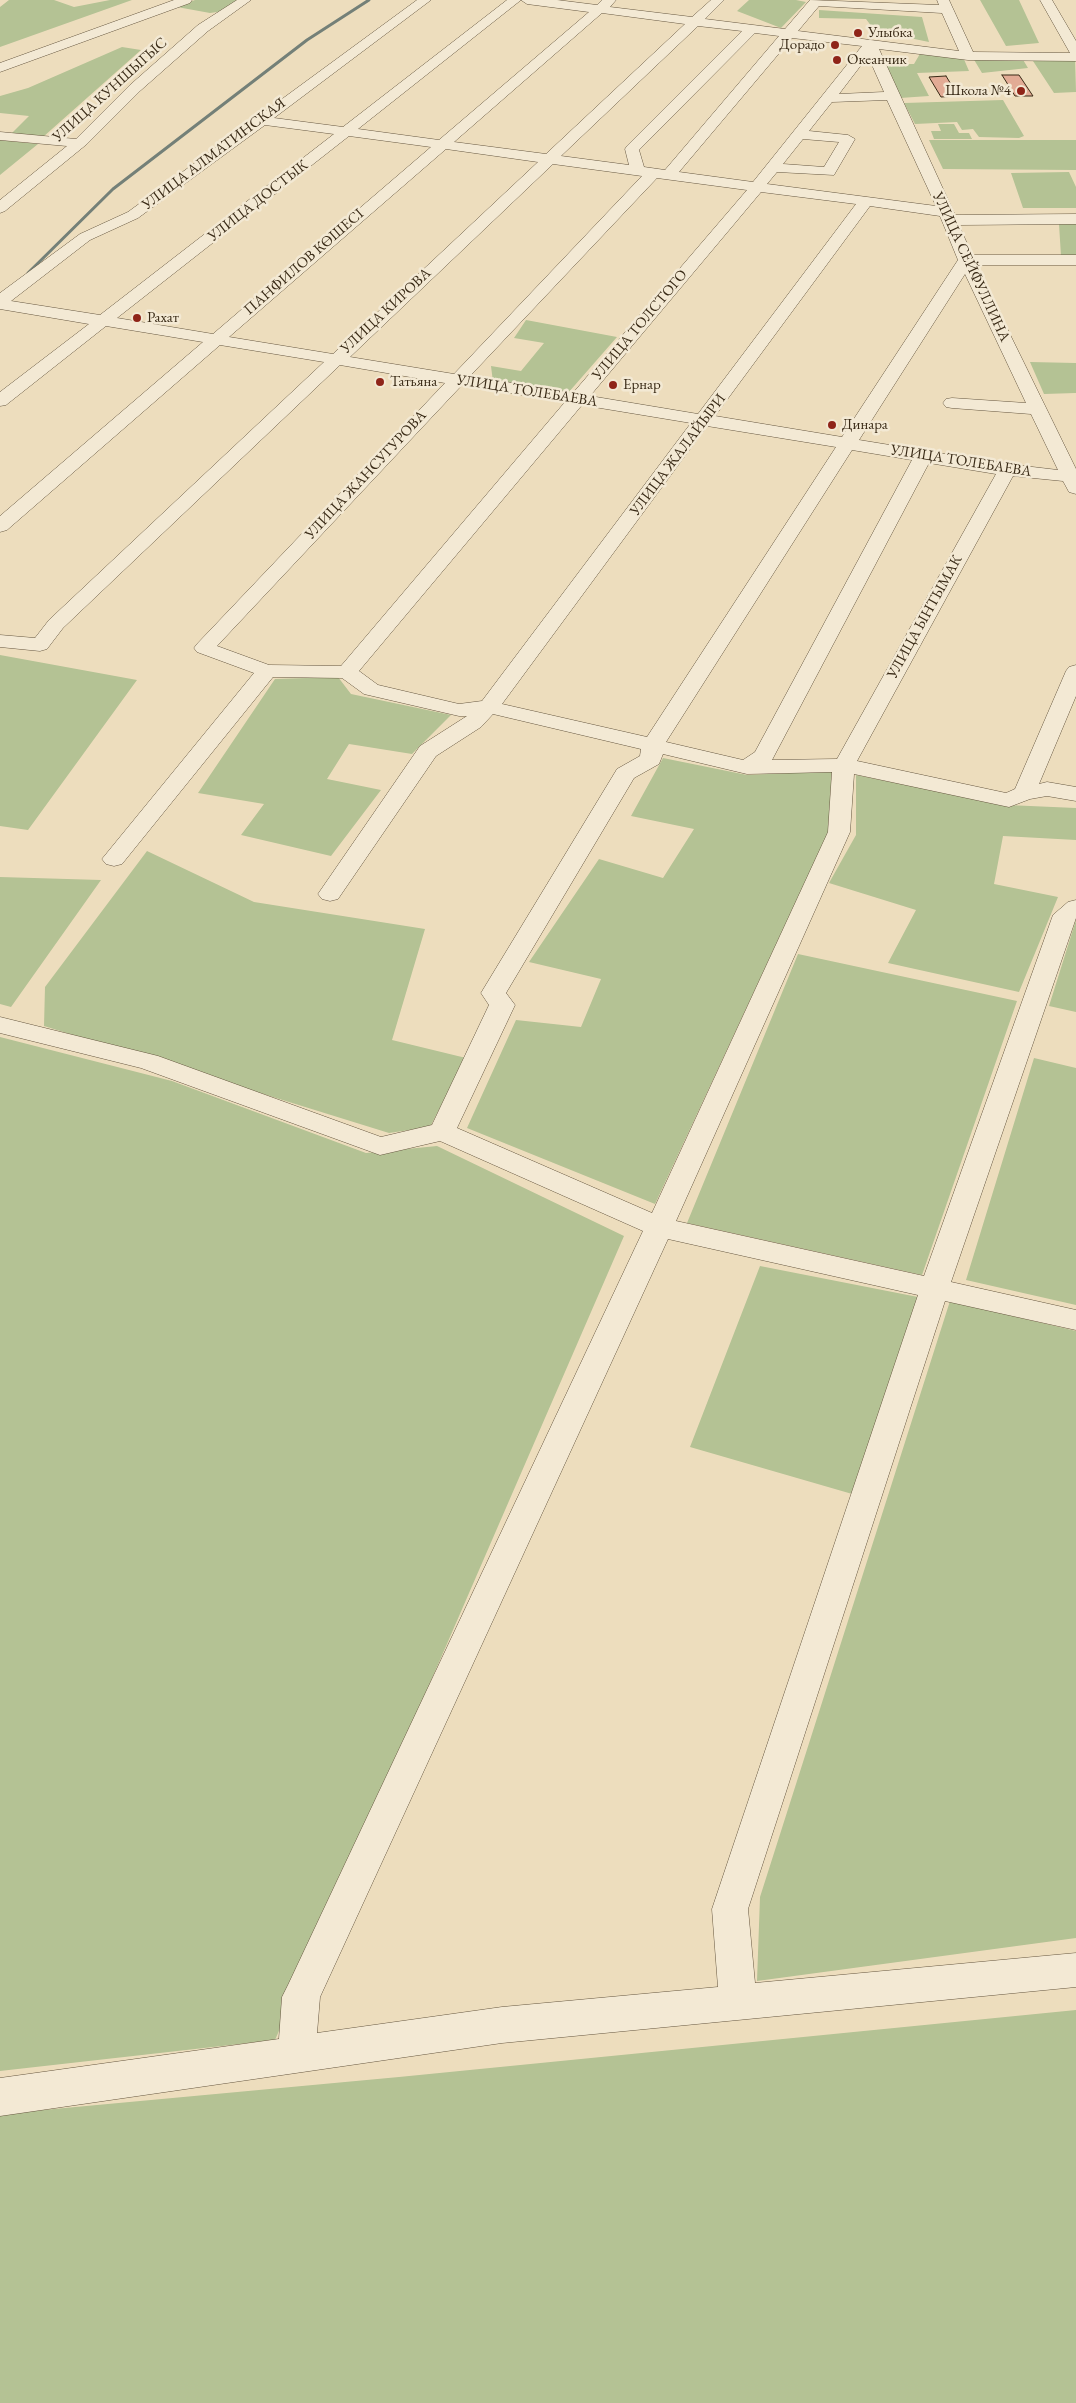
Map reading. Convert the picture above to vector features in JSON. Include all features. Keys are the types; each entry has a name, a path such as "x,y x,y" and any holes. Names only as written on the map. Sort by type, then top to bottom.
{"street":[{"path":"0,68 186,0"},
{"name":"УЛИЦА КУНШЫГЫС","path":"0,208 78,143 135,88 203,28 245,0"},
{"name":"УЛИЦА АЛМАТИНСКАЯ","path":"0,303 85,237 133,216 260,120 425,0"},
{"name":"УЛИЦА ДОСТЫК","path":"0,401 515,0"},
{"path":"527,0 605,5 695,21 968,56 1076,57"},
{"name":"УЛИЦА КИРОВА","path":"0,641 40,646 56,624 547,158 718,0"},
{"path":"1046,0 1076,52"},
{"path":"816,1 898,8 945,5 968,56"},
{"name":"УЛИЦА ЖАНСУГУРОВА","path":"267,671 204,648 456,379 788,33 816,1"},
{"name":"ПАНФИЛОВ КӨШЕСІ","path":"0,526 441,144 605,5"},
{"path":"156,11 182,14"},
{"path":"200,16 217,18"},
{"path":"653,173 632,149 752,28"},
{"name":"УЛИЦА СЕЙФУЛЛИНА","path":"871,44 892,96 948,216 966,260 1074,481"},
{"name":"УЛИЦА ТОЛСТОГО","path":"347,672 757,187 871,44"},
{"path":"828,98 892,96"},
{"path":"260,120 866,202 948,216 1076,219"},
{"path":"773,167 829,172 848,139 799,134"},
{"path":"0,136 78,143"},
{"name":"УЛИЦА ЖАЛАЙЫРИ","path":"330,894 428,751 473,722 489,707 866,202"},
{"path":"442,1132 502,1005 493,993 625,774 651,759 653,745 966,260 1076,260"},
{"name":"УЛИЦА ТОЛЕБАЕВА","path":"0,303 103,322 1074,481"},
{"path":"952,403 1038,410"},
{"path":"747,767 764,756 923,456"},
{"name":"УЛИЦА ЫНТЫМАК","path":"844,765 1007,470"},
{"path":"114,859 267,671 347,672 371,690 458,710 489,707 747,767 844,765 1009,800 1024,793 1046,790 1076,794"},
{"path":"1024,793 1076,671"},
{"path":"297,2055 301,1997 659,1227 839,832 844,765"},
{"path":"738,2003 730,1909 935,1287 1065,915 1076,907"},
{"path":"0,1025 149,1062 380,1146 442,1132 659,1227 935,1287 1076,1320"},
{"path":"0,2097 502,2025 1076,1970"}],"green space":[{"path":"9,0 54,0 74,7 110,0 132,0 0,47 0,7"},
{"path":"195,0 241,0 224,11 210,13 177,7"},
{"path":"749,0 796,0 806,2 781,28 737,11"},
{"path":"980,0 1019,0 1039,43 1006,46"},
{"path":"819,10 922,17 929,42 875,31 866,19 819,18"},
{"path":"122,47 141,50 43,137 11,134 29,116 0,113 0,96 28,88"},
{"path":"921,52 963,57 969,71 917,73 929,96 900,98 886,64 914,64"},
{"path":"973,58 1022,58 1028,68 982,73"},
{"path":"1031,58 1075,59 1076,92 1054,93"},
{"path":"1003,100 1024,136 1019,138 979,137 973,129 962,130 957,122 915,124 904,103"},
{"path":"938,124 954,124 959,133 969,133 972,139 934,139 931,131 941,131"},
{"path":"0,140 38,144 0,175"},
{"path":"929,140 1076,140 1076,170 943,169"},
{"path":"1069,172 1076,187 1076,208 1023,208 1011,173"},
{"path":"1059,224 1076,224 1076,256 1061,256"},
{"path":"526,320 617,337 568,393 493,382 491,366 521,371 544,343 514,338"},
{"path":"1030,362 1076,363 1076,393 1044,394"},
{"path":"0,655 137,680 28,830 0,826"},
{"path":"338,677 351,694 451,715 412,754 349,744 327,779 381,790 331,856 241,835 264,804 198,793 275,679"},
{"path":"663,758 747,775 832,771 828,833 655,1204 467,1128 516,1020 581,1027 601,979 529,962 599,859 663,878 694,829 631,816"},
{"path":"856,775 1007,805 1076,808 1076,840 1003,836 994,884 1058,897 1019,992 888,963 916,910 829,883 856,835"},
{"path":"147,851 254,902 425,929 392,1040 466,1058 430,1127 389,1133 44,1026 45,987"},
{"path":"0,877 101,880 11,1007 0,1004"},
{"path":"1076,920 1076,1012 1049,1006"},
{"path":"798,954 1017,1001 922,1275 687,1223"},
{"path":"0,1037 172,1081 366,1153 437,1146 624,1236 275,2040 0,2071"},
{"path":"1034,1058 1076,1068 1076,1305 966,1280"},
{"path":"760,1266 918,1297 866,1498 690,1447"},
{"path":"950,1301 1076,1331 1076,1938 757,1981 760,1897"},
{"path":"1076,2010 1076,2403 0,2403 0,2114 399,2077"}],"building":[{"path":"1002,75 1019,75 1033,96 1015,96"},
{"path":"946,76 958,96 941,97 929,77"}],"waterway":[{"path":"28,273 113,189 307,40 369,0"}],"place":[{"name":"Улыбка","path":"858,33"},
{"name":"Дорадо","path":"835,45"},
{"name":"Океанчик","path":"837,60"},
{"name":"Школа №4","path":"1021,91"},
{"name":"Рахат","path":"137,318"},
{"name":"Татьяна","path":"380,382"},
{"name":"Ернар","path":"613,385"},
{"name":"Динара","path":"832,425"}]}
